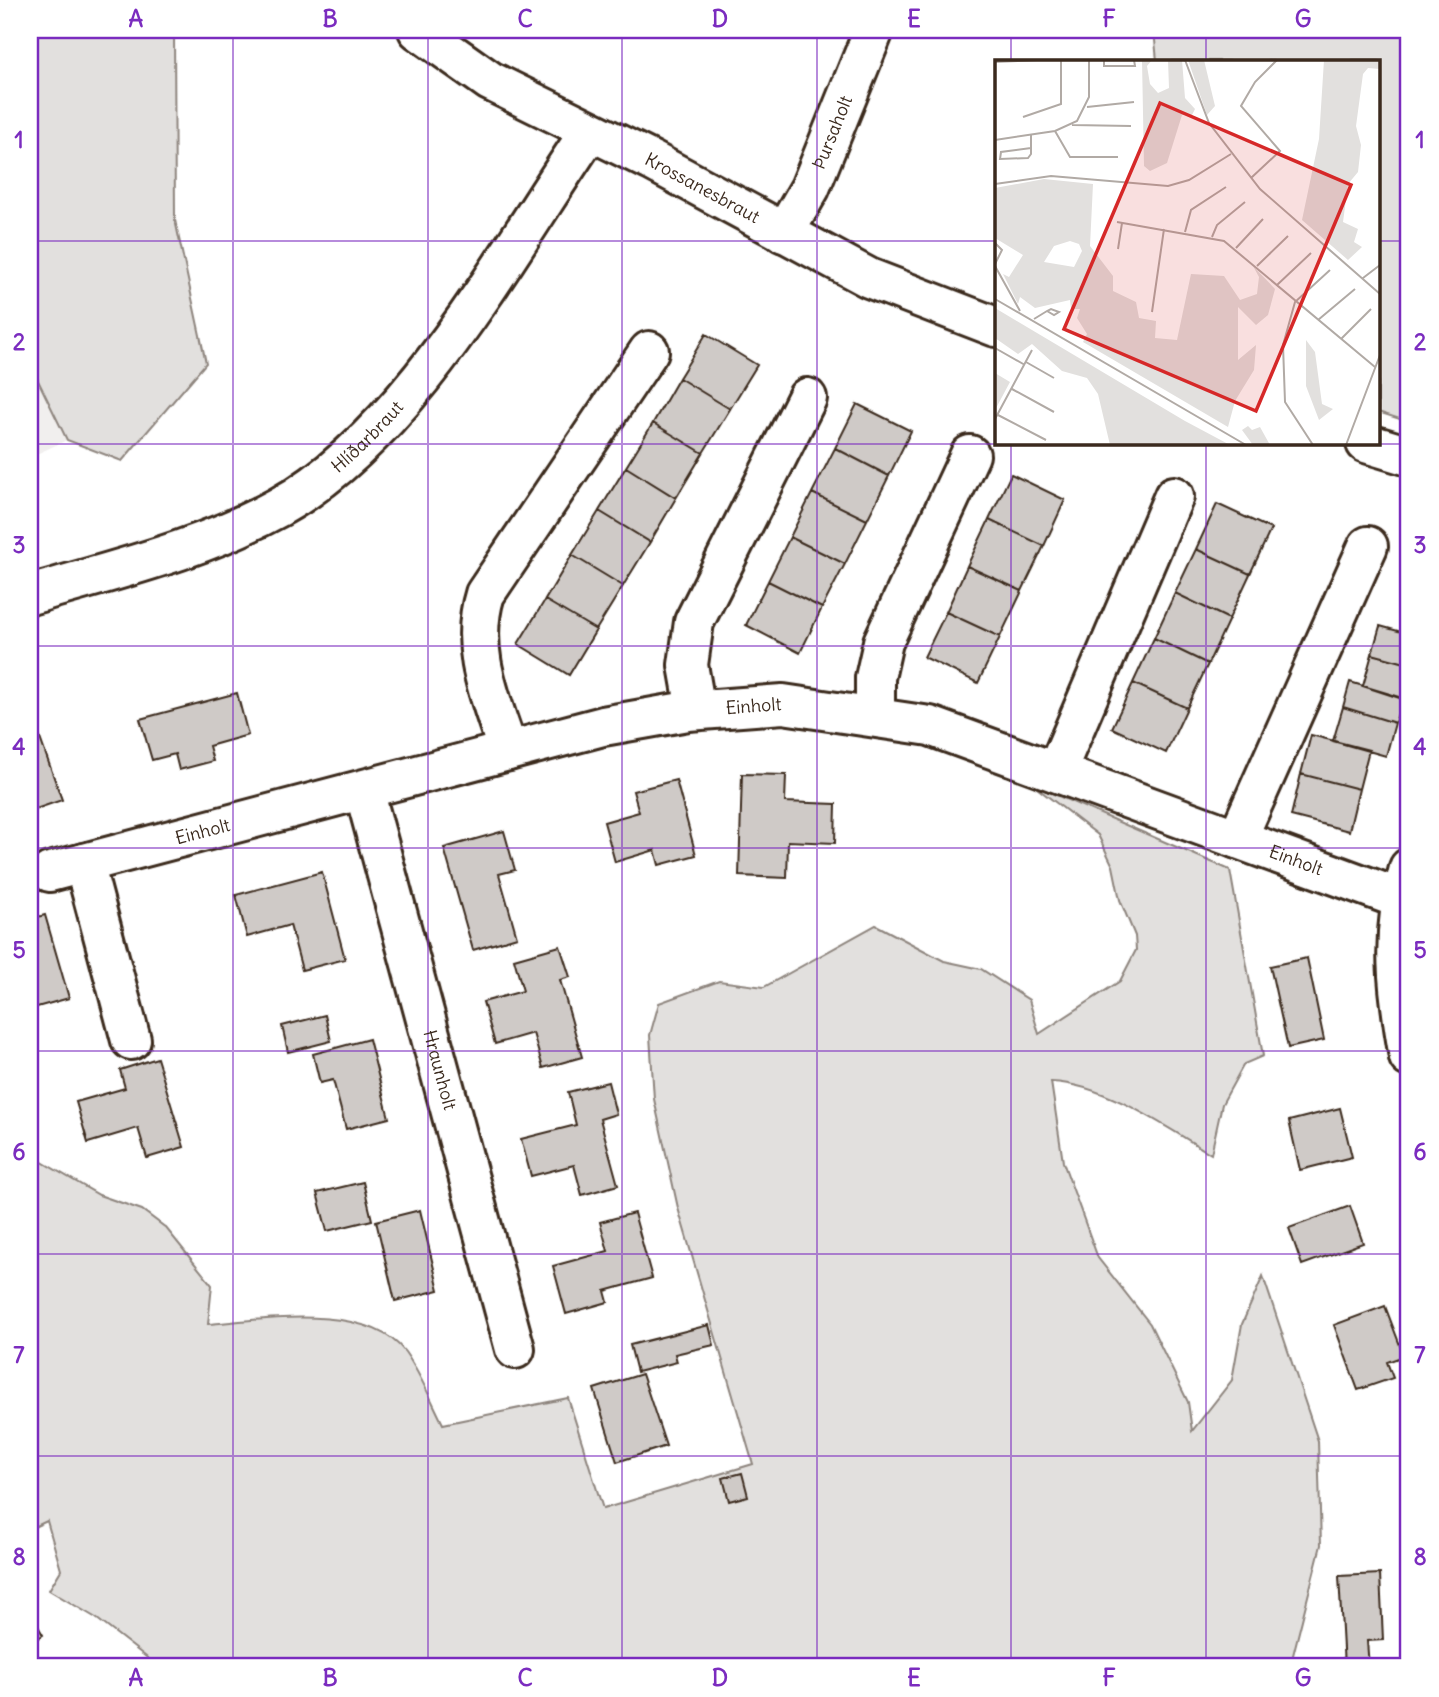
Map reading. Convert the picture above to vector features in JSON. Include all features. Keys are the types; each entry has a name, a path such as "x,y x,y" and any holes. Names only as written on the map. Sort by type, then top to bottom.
{"street":[{"name":"Krossanesbraut","path":"418,30 489,80 869,278 995,327"},
{"name":"Þursaholt","path":"784,233 810,188 874,30"},
{"name":"Hlíðarbraut","path":"30,595 196,545 280,507 344,463 395,409 468,313 590,131"},
{"path":"508,751 482,672 478,616 485,594 649,351"},
{"path":"696,710 688,665 694,622 807,398"},
{"path":"1369,444 1409,456"},
{"path":"875,718 875,678 883,642 970,455"},
{"path":"1056,772 1174,496"},
{"path":"1237,839 1368,546"},
{"name":"Einholt","path":"131,1040 67,867 603,726 696,710 783,704 930,726 1237,839 1406,890"},
{"name":"Hraunholt","path":"364,790 515,1349"},
{"path":"1406,890 1396,985 1409,1057"}],"shaded area":[{"path":"30,30 174,30 175,220 206,363 122,461 67,440 30,364"},
{"path":"1154,30 1409,30 1409,422 1380,413 1380,60 1157,60"},
{"path":"30,364 67,440 30,457"},
{"path":"1033,785 1230,870 1263,1056 1244,1064 1222,1104 1211,1154 1155,1120 1113,1099 1092,1090 1051,1082 1063,1162 1098,1258 1150,1324 1188,1402 1192,1431 1232,1380 1242,1324 1263,1276 1318,1441 1321,1545 1290,1667 159,1667 96,1618 49,1590 61,1570 47,1521 30,1529 30,1155 99,1195 142,1210 166,1228 212,1285 208,1324 312,1318 340,1320 366,1326 388,1336 405,1352 443,1424 568,1398 603,1509 753,1464 678,1208 654,1099 650,1035 659,1003 719,981 764,987 876,925 944,961 981,969 1029,1000 1039,1034 1120,981 1136,950 1135,936 1120,900 1113,866 1098,835"}],"building":[{"path":"706,334 757,365 730,409 679,378"},
{"path":"679,378 730,409 703,453 653,423"},
{"path":"857,404 911,431 889,476 835,448"},
{"path":"653,423 703,453 676,498 626,467"},
{"path":"835,448 889,476 867,520 812,493"},
{"path":"626,467 676,498 650,542 599,511"},
{"path":"1011,474 1065,500 1044,546 989,520"},
{"path":"812,493 867,520 845,564 790,537"},
{"path":"1217,504 1271,529 1250,574 1196,549"},
{"path":"599,511 650,542 623,586 572,555"},
{"path":"989,520 1044,546 1022,591 967,566"},
{"path":"790,537 845,564 822,608 768,581"},
{"path":"1196,549 1250,574 1229,619 1175,593"},
{"path":"572,555 623,586 596,630 545,600"},
{"path":"967,566 1022,591 1000,637 946,612"},
{"path":"768,581 822,608 800,653 746,625"},
{"path":"1175,593 1229,619 1208,664 1154,638"},
{"path":"545,600 596,630 569,675 518,644"},
{"path":"1409,607 1409,634 1402,632"},
{"path":"946,612 1000,637 978,683 924,657"},
{"path":"1380,626 1409,634 1409,664 1372,654"},
{"path":"1154,638 1208,664 1187,708 1133,683"},
{"path":"1372,654 1409,664 1409,701 1363,686"},
{"path":"1350,682 1403,698 1395,723 1343,707"},
{"path":"1133,683 1187,708 1166,753 1112,728"},
{"path":"237,693 248,735 209,746 213,761 179,770 175,754 152,760 140,719"},
{"path":"1343,707 1395,723 1386,756 1333,741"},
{"path":"36,727 62,800 30,811 30,729"},
{"path":"1311,735 1369,750 1359,789 1301,774"},
{"path":"742,774 786,775 785,802 836,804 835,843 788,841 787,878 739,876"},
{"path":"1301,774 1359,789 1349,831 1291,816"},
{"path":"676,780 696,855 659,865 655,850 615,862 604,822 639,812 633,791"},
{"path":"504,831 515,870 499,874 517,937 473,950 444,848"},
{"path":"322,872 345,959 302,970 290,925 247,937 236,895"},
{"path":"45,915 69,998 30,1009 30,919"},
{"path":"560,946 570,977 560,980 582,1057 543,1068 533,1033 495,1044 483,1002 523,991 514,959"},
{"path":"1307,958 1324,1040 1288,1048 1270,966"},
{"path":"325,1015 331,1041 288,1052 282,1026"},
{"path":"369,1039 389,1118 346,1129 333,1080 320,1083 313,1054"},
{"path":"157,1058 184,1147 147,1158 138,1128 88,1143 76,1102 125,1088 120,1070"},
{"path":"608,1082 616,1114 600,1119 618,1185 582,1195 574,1165 531,1176 521,1139 576,1125 568,1092"},
{"path":"1340,1108 1352,1157 1300,1170 1289,1121"},
{"path":"363,1182 372,1220 327,1231 317,1193"},
{"path":"1350,1206 1363,1243 1302,1265 1289,1228"},
{"path":"420,1210 439,1290 395,1301 376,1221"},
{"path":"634,1213 652,1278 605,1291 608,1302 566,1314 553,1266 608,1251 600,1222"},
{"path":"1385,1306 1404,1356 1387,1362 1393,1378 1358,1390 1334,1325"},
{"path":"709,1325 714,1345 675,1354 677,1362 637,1372 630,1345"},
{"path":"642,1374 666,1446 617,1462 594,1389"},
{"path":"742,1473 748,1496 729,1501 723,1478"},
{"path":"1380,1574 1383,1640 1367,1641 1369,1667 1344,1667 1339,1576"},
{"path":"30,1612 43,1635 30,1643"}]}
